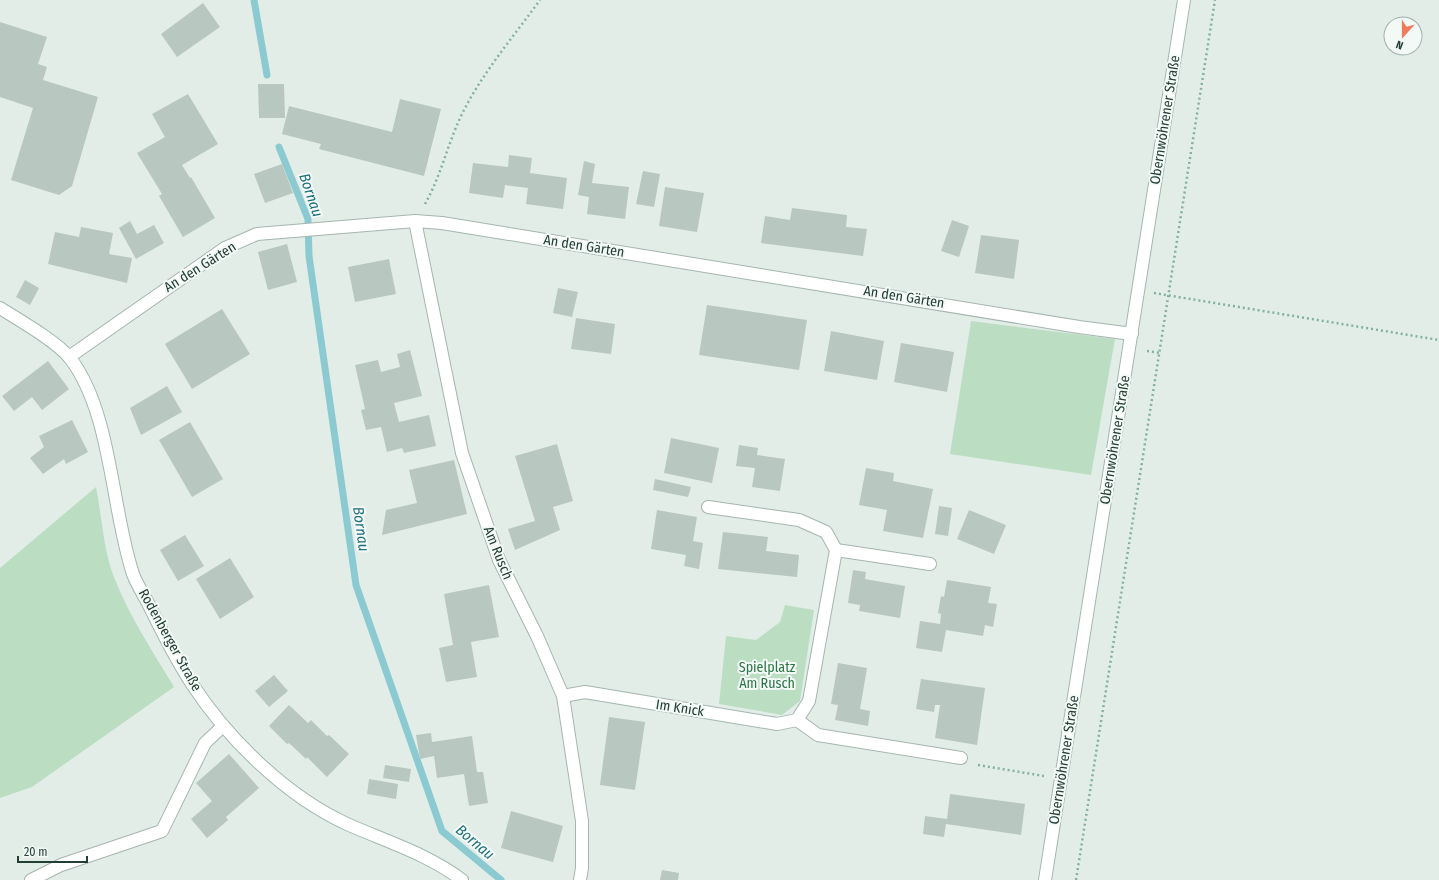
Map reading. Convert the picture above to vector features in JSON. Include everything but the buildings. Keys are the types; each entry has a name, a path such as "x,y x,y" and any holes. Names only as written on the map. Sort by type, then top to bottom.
{"street":[{"name":"Obernwöhrener Straße","path":"1045,880 1184,0"},
{"name":"An den Gärten","path":"69,357 225,248 257,234 415,221 450,224 1079,327 1132,334"},
{"name":"Am Rusch","path":"415,221 462,453 498,560 537,636 563,696 582,821 580,880"},
{"name":"Rodenberger Straße","path":"0,308 43,336 69,357 88,387 99,423 133,574 161,630 192,684 223,726 274,777 309,804 345,823 426,858 462,880"},
{"path":"708,507 799,520 826,532 836,550 809,701 797,720 818,735 961,758"},
{"path":"836,550 930,564"},
{"name":"Im Knick","path":"563,696 585,692 777,724 797,720"},
{"path":"31,880 61,865 162,831 205,743 223,726"}],"path":[{"path":"415,221 434,189 451,140 464,110 488,71 540,0"},
{"path":"1076,880 1170,294 1215,0"},
{"path":"1138,292 1170,294 1439,340"},
{"path":"961,758 973,764 1061,779"}],"green space":[{"path":"971,321 1115,339 1091,475 950,454"},
{"path":"96,487 107,555 114,577 134,620 174,687 32,787 0,798 0,568"},
{"name":"Spielplatz Am Rusch","path":"785,605 814,610 800,701 782,715 719,704 726,636 756,640 780,622"}],"waterway":[{"name":"Bornau","path":"254,0 267,75"},
{"name":"Bornau","path":"279,147 308,219 309,256 356,585 442,831 501,880"}]}
